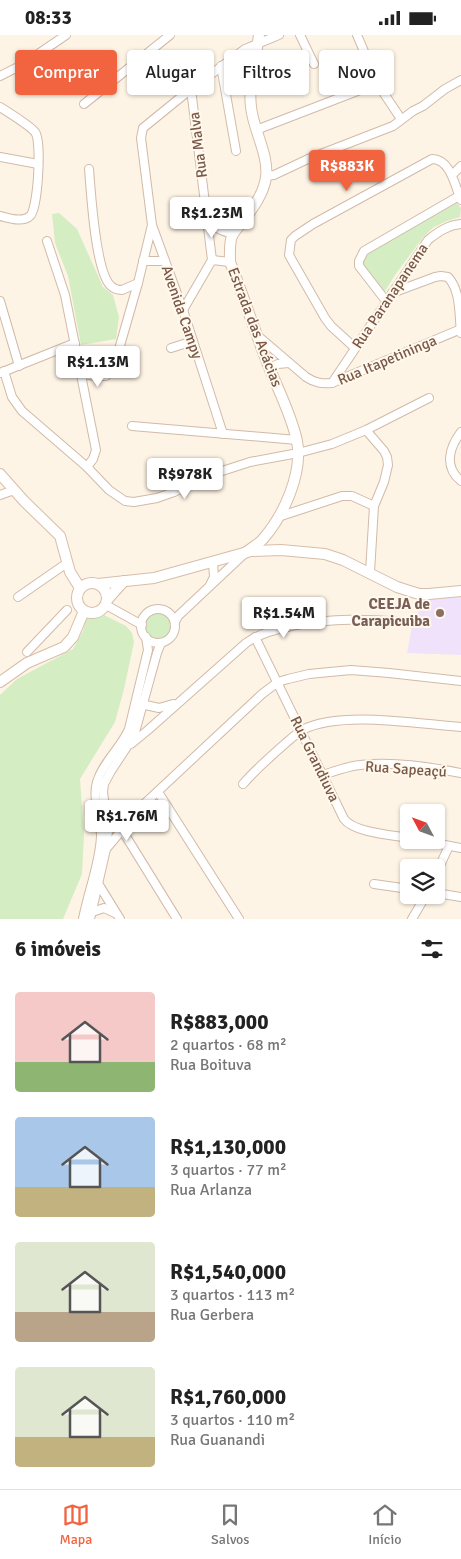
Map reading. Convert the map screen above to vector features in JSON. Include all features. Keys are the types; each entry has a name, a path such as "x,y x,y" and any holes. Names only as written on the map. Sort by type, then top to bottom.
{"street":[{"path":"0,76 22,65 66,35"},
{"path":"84,104 170,35"},
{"path":"214,72 259,39 279,35"},
{"path":"300,35 314,64"},
{"path":"357,35 363,50"},
{"name":"Estrada das Acácias","path":"245,553 263,539 278,517 293,487 298,453 287,410 269,368 230,262 233,235 258,199 266,176 265,157 256,130 250,93 259,39"},
{"path":"222,66 236,151"},
{"path":"266,176 274,175 308,159 393,126 440,93 461,81"},
{"name":"Avenida Campy","path":"184,95 144,128 141,138 152,225 224,435"},
{"name":"Rua Malva","path":"192,95 212,261"},
{"path":"256,130 349,95"},
{"path":"385,95 401,119"},
{"path":"0,107 35,132 38,141 36,195 32,213 24,219 16,220 0,217"},
{"path":"0,157 38,164"},
{"path":"355,348 331,326 314,301 289,255 291,240 313,224 428,160 436,159 442,161 452,175 460,198 364,251 359,261 360,266 386,301"},
{"path":"452,175 461,166"},
{"path":"89,169 97,243 104,273 111,286 122,290 138,283"},
{"path":"207,219 218,229 233,235"},
{"name":"Rua Paranapanema","path":"332,383 428,240 452,225 461,224"},
{"path":"81,374 106,376 110,373 115,363 152,225"},
{"path":"47,241 65,295 96,450 93,459 87,467"},
{"path":"143,261 165,261"},
{"path":"183,311 212,261 230,262"},
{"path":"405,272 417,284"},
{"path":"392,293 441,276 448,277 458,296 461,333"},
{"path":"0,301 19,366"},
{"name":"Rua Itapetininga","path":"258,336 312,381 322,384 332,383 460,329"},
{"path":"171,348 192,341"},
{"path":"75,343 2,372 17,405 87,467 109,490 125,501 134,502 156,498 216,473 332,443 366,430 429,398"},
{"path":"269,368 281,363 289,363"},
{"path":"132,427 296,440"},
{"path":"366,430 384,451 388,465 384,482 374,506 370,572"},
{"path":"461,432 453,445 450,457 451,469 461,481"},
{"path":"0,474 60,536 70,572 80,589"},
{"path":"0,495 14,490"},
{"path":"278,517 342,496 352,496 374,506"},
{"path":"124,581 103,609 94,614 84,611 79,607 77,594 85,584 154,578 250,551 281,550 325,554 370,572 397,587 419,593 429,595 461,591"},
{"path":"146,637 153,642 161,643 166,641 174,633 178,616 245,553"},
{"path":"209,587 214,577 213,562"},
{"path":"18,597 67,563"},
{"path":"98,584 105,590 107,602 142,625"},
{"path":"130,743 148,650 142,625 150,611 160,609 170,613 175,623"},
{"path":"27,652 67,610"},
{"path":"0,682 27,663 64,647 73,637 84,611"},
{"path":"91,915 99,885 108,831 103,792 104,784 130,743 148,730 246,643 262,633 329,620 403,621"},
{"name":"Rua Grandiuva","path":"255,637 347,823 359,829 400,836"},
{"path":"139,704 161,643"},
{"path":"106,849 122,830 127,820 262,694 278,683 309,675 343,671 389,673 461,681"},
{"path":"139,704 156,708 164,707 181,699"},
{"path":"136,717 153,720 163,715"},
{"path":"83,919 100,845 100,824 96,792 98,781 104,767 136,717"},
{"path":"243,784 268,759 301,731 323,723 344,720 376,720 461,727"},
{"name":"Rua Sapeaçú","path":"323,775 347,767 377,764 435,768 461,773"},
{"path":"158,792 238,919"},
{"path":"106,810 127,820"},
{"path":"122,830 177,919"},
{"path":"445,845 461,847"},
{"path":"443,859 449,846"},
{"path":"374,884 400,888"},
{"path":"99,885 118,917"},
{"path":"445,894 461,897"},
{"path":"412,919 421,904"},
{"path":"91,915 104,908 118,917"}],"shaded area":[{"name":"CEEJA de Carapicuiba","path":"461,595 461,655 407,653 412,626 424,599"}],"green space":[{"path":"456,202 461,208 460,217 434,227 424,236 384,293 361,263 363,258 388,240"},
{"path":"59,213 77,229 103,287 113,295 119,317 116,339 81,345 68,276 55,243 52,214"},
{"path":"98,612 126,626 132,633 134,642 115,722 80,779 84,835 82,874 63,919 0,919 0,695 17,679 73,649 83,631 87,617"},
{"path":"158,613 167,617 171,626 167,635 158,639 149,635 145,626 149,617"}],"place":[{"name":"CEEJA de Carapicuiba","path":"440,613"}]}
